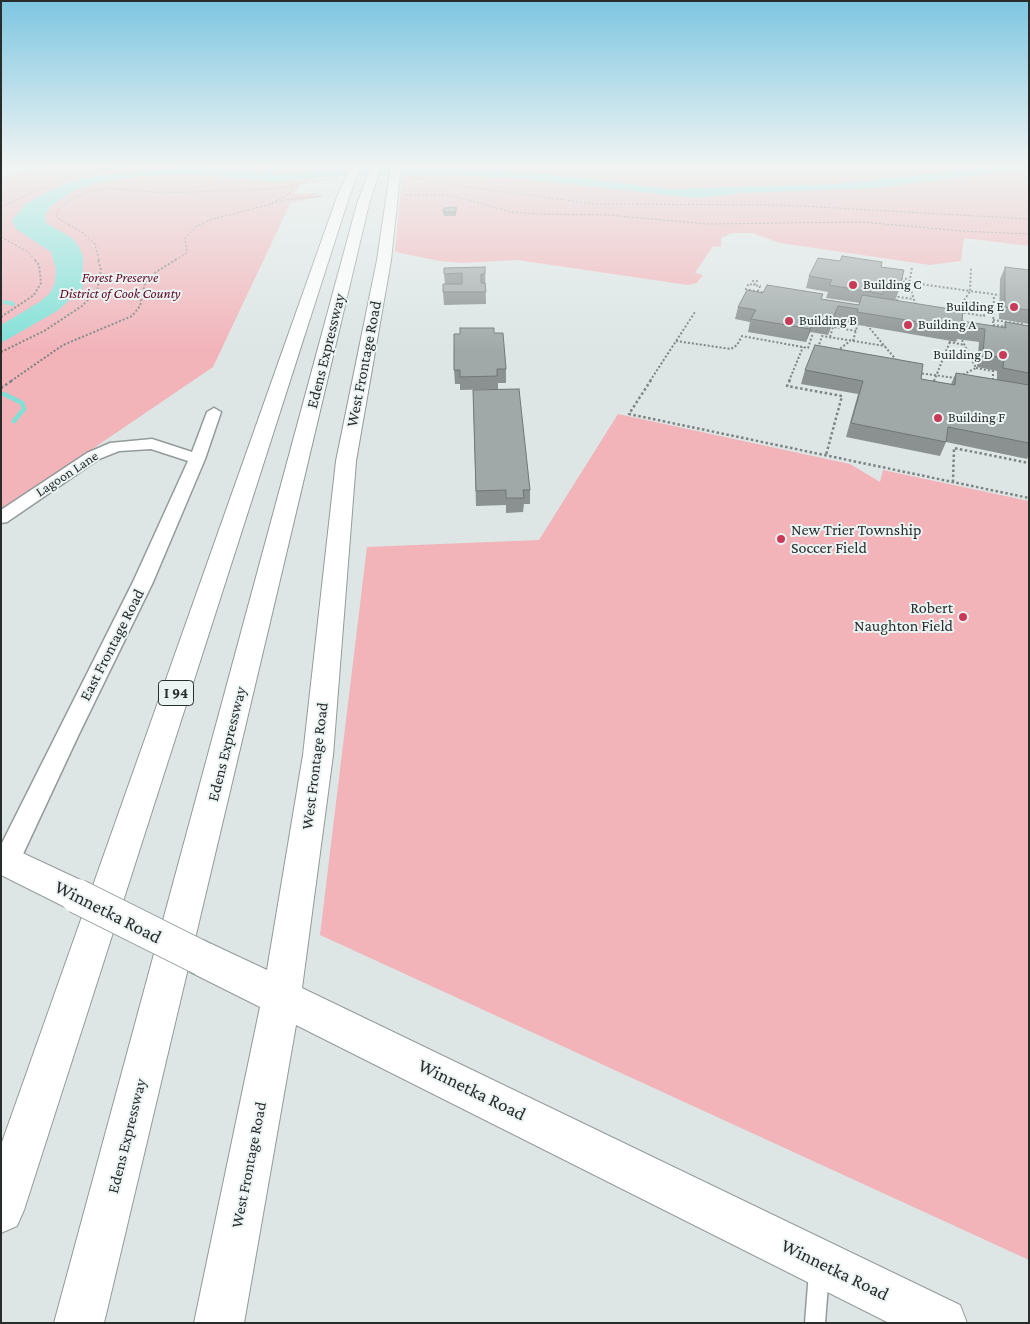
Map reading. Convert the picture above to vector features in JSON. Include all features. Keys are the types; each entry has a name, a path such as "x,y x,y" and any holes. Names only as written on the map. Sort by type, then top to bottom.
{"main road":[{"name":"Edens Expressway","path":"1,1210 337,228"},
{"name":"Edens Expressway","path":"78,1323 342,228"},
{"name":"West Frontage Road","path":"219,1323 282,996 318,754 346,461 390,228"},
{"name":"Winnetka Road","path":"3,864 77,896 282,996 942,1323"}],"street":[{"name":"East Frontage Road","path":"3,864 143,582 197,458 214,412"},
{"name":"Lagoon Lane","path":"1,518 93,456 116,446 152,444 197,458"}],"lane":[{"path":"815,1323 820,1262"}],"path":[{"path":"1,352 44,331 82,306 97,291 101,270 95,244 74,228"},
{"path":"1,388 63,345 132,316 140,306 145,283 156,272 187,252 185,238 195,228"},
{"path":"926,228 1029,234"},
{"path":"1,237 28,252 39,265 41,283 34,296 1,317"},
{"path":"912,268 909,281 918,312"},
{"path":"954,318 970,291 971,268"},
{"path":"893,278 1000,296"},
{"path":"747,285 750,286 753,281 756,281 754,285 760,286 758,291"},
{"path":"745,289 767,293"},
{"path":"994,295 993,331 1008,332"},
{"path":"903,304 896,303 898,296 914,299"},
{"path":"958,312 984,316 984,305 964,301"},
{"path":"910,305 916,306"},
{"path":"695,312 629,414 1029,498"},
{"path":"832,355 852,341 858,324 839,320 841,314"},
{"path":"993,320 1022,324 1023,328 1029,328"},
{"path":"877,327 867,325 900,365"},
{"path":"993,325 1014,328"},
{"path":"830,337 834,327 856,331"},
{"path":"676,341 714,348 731,348 737,345 742,336 808,348 813,333"},
{"path":"817,351 822,336 885,346"},
{"path":"962,340 976,368"},
{"path":"933,388 934,376 950,341 965,345"},
{"path":"803,347 787,386 842,396 826,455"},
{"path":"914,372 953,380 976,368 993,371 993,385"},
{"path":"925,381 933,383"},
{"path":"953,482 954,448 1029,463"}],"green space":[{"name":"Forest Preserve District of Cook County","path":"1,228 279,228 213,367 1,511"},
{"path":"397,228 1029,228 1029,246 964,238 961,261 930,265 780,243 752,233 732,233 721,238 721,247 713,246 695,273 703,275 697,283 688,285 517,260 462,263 440,261 395,252"},
{"path":"618,414 850,464 880,482 883,470 1029,501 1029,1260 320,935 367,547 539,540"}],"water":[{"path":"54,228 72,238 79,247 83,257 83,288 57,311 1,343 1,325 41,301 50,293 55,283 56,268 51,252 16,229"}],"building":[{"path":"842,256 882,262 881,267 904,270 899,290 884,287 883,294 829,285 832,280 809,276 818,258 840,261"},
{"path":"485,267 485,274 481,274 481,283 485,283 486,292 443,292 443,284 462,284 462,273 444,274 444,268"},
{"path":"1005,267 1029,270 1029,310 1005,307"},
{"path":"767,285 823,294 821,299 859,305 862,295 963,311 962,321 1006,328 1005,322 1029,326 1029,373 1003,368 1004,358 983,354 985,329 961,326 961,329 857,312 858,309 838,306 831,323 814,320 810,329 751,319 756,310 738,307 747,290 763,293"},
{"path":"460,328 494,328 494,333 503,333 506,369 497,369 497,376 460,377 460,370 454,370 454,334 460,334"},
{"name":"Building F","path":"815,345 923,364 921,379 955,385 956,373 1029,385 1029,443 948,427 946,442 851,423 863,381 805,370"},
{"path":"519,389 530,490 523,490 524,498 506,498 506,490 476,491 473,390"}],"waterway":[{"path":"5,302 13,304"},
{"path":"4,394 22,403 24,409 14,421"}],"place":[{"name":"Building C","path":"853,285"},
{"name":"Building E","path":"1014,307"},
{"name":"Building B","path":"789,321"},
{"name":"Building A","path":"908,325"},
{"name":"Building D","path":"1003,355"},
{"name":"Building F","path":"938,418"},
{"name":"New Trier Township Soccer Field","path":"781,539"},
{"name":"Robert Naughton Field","path":"963,617"}]}
